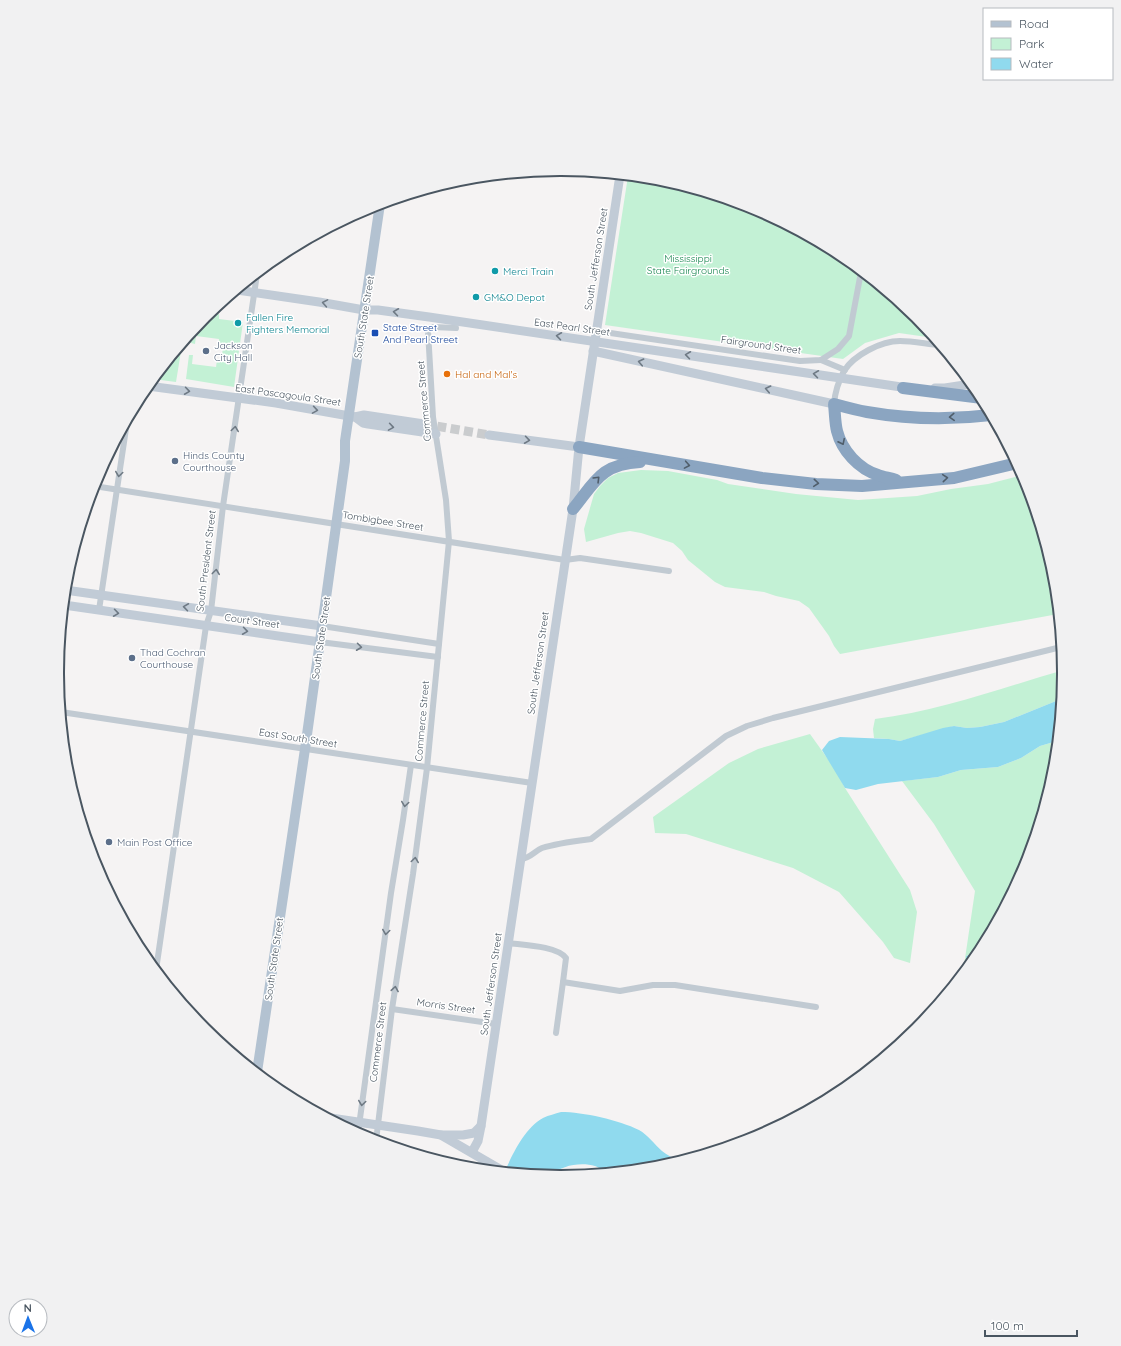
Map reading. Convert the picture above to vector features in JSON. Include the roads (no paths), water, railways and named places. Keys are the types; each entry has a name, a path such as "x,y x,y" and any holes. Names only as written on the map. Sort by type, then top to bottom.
{"highway":[{"path":"903,388 973,397"},
{"path":"906,482 876,475 863,468 852,459 843,446 837,432 834,404 866,412 897,416 946,418 984,415"},
{"path":"579,447 762,478 816,484 862,486 954,478 1011,465"},
{"path":"573,509 596,478 611,468 627,462 660,460"}],"main road":[{"name":"South State Street","path":"258,1067 305,749 345,461 345,441 352,416 364,310 367,301 379,211"}],"street":[{"name":"South Jefferson Street","path":"472,1152 478,1141 481,1126 573,509 579,447 619,180"},
{"path":"821,360 838,349 849,336 860,277"},
{"name":"South President Street","path":"157,962 206,626 211,611 223,506 256,281"},
{"name":"East Pearl Street","path":"244,291 364,310 378,310 429,317 883,383 903,388 945,388 964,385"},
{"name":"Commerce Street","path":"377,1134 392,1009 413,874 427,768 449,541 446,500 433,417 428,331 433,327 456,328"},
{"name":"Fairground Street","path":"597,331 800,361 821,360"},
{"path":"594,351 834,404 837,387 845,370 851,363 868,350 889,342 900,341 933,345"},
{"path":"821,360 845,370"},
{"name":"East Pascagoula Street","path":"155,387 352,416 364,415 424,424"},
{"path":"352,416 363,423 436,434"},
{"path":"489,434 579,447"},
{"path":"99,610 125,436"},
{"name":"Tombigbee Street","path":"100,487 565,560 580,558 668,571"},
{"name":"Court Street","path":"71,591 439,644"},
{"name":"Court Street","path":"68,606 320,642 438,657"},
{"path":"520,859 529,857 540,849 566,842 591,839 726,736 747,726 773,718 1056,648"},
{"name":"East South Street","path":"66,713 532,784"},
{"name":"Commerce Street","path":"359,1127 391,893 411,765"},
{"path":"508,942 554,950 564,954 566,958 564,982 556,1033"},
{"path":"564,982 620,991 653,985 675,985 816,1007"},
{"name":"Morris Street","path":"392,1009 496,1024"},
{"path":"345,1120 441,1135 463,1135 474,1133 481,1126"},
{"path":"441,1135 492,1164"}],"water":[{"path":"1056,701 1052,742 1040,746 1021,758 998,767 961,770 938,777 878,784 856,790 845,788 822,750 829,741 840,737 889,739 900,741 943,728 954,726 967,728 980,727 1004,722"},
{"path":"561,1112 580,1113 601,1117 631,1126 642,1132 662,1151 671,1157 625,1165 598,1168 584,1164 572,1165 558,1170 507,1166 525,1134 537,1122 550,1115"}],"tunnel":[{"path":"424,424 489,435"}],"place":[{"name":"Merci Train","path":"495,271"},
{"name":"GM&O Depot","path":"476,297"},
{"name":"Fallen Fire Fighters Memorial","path":"238,323"},
{"name":"State Street And Pearl Street","path":"375,333"},
{"name":"Jackson City Hall","path":"206,351"},
{"name":"Hal and Mal's","path":"447,374"},
{"name":"Hinds County Courthouse","path":"175,461"},
{"name":"Thad Cochran Courthouse","path":"132,658"},
{"name":"Main Post Office","path":"109,842"}],"park label":[{"name":"Mississippi State Fairgrounds","path":"688,264"}]}
